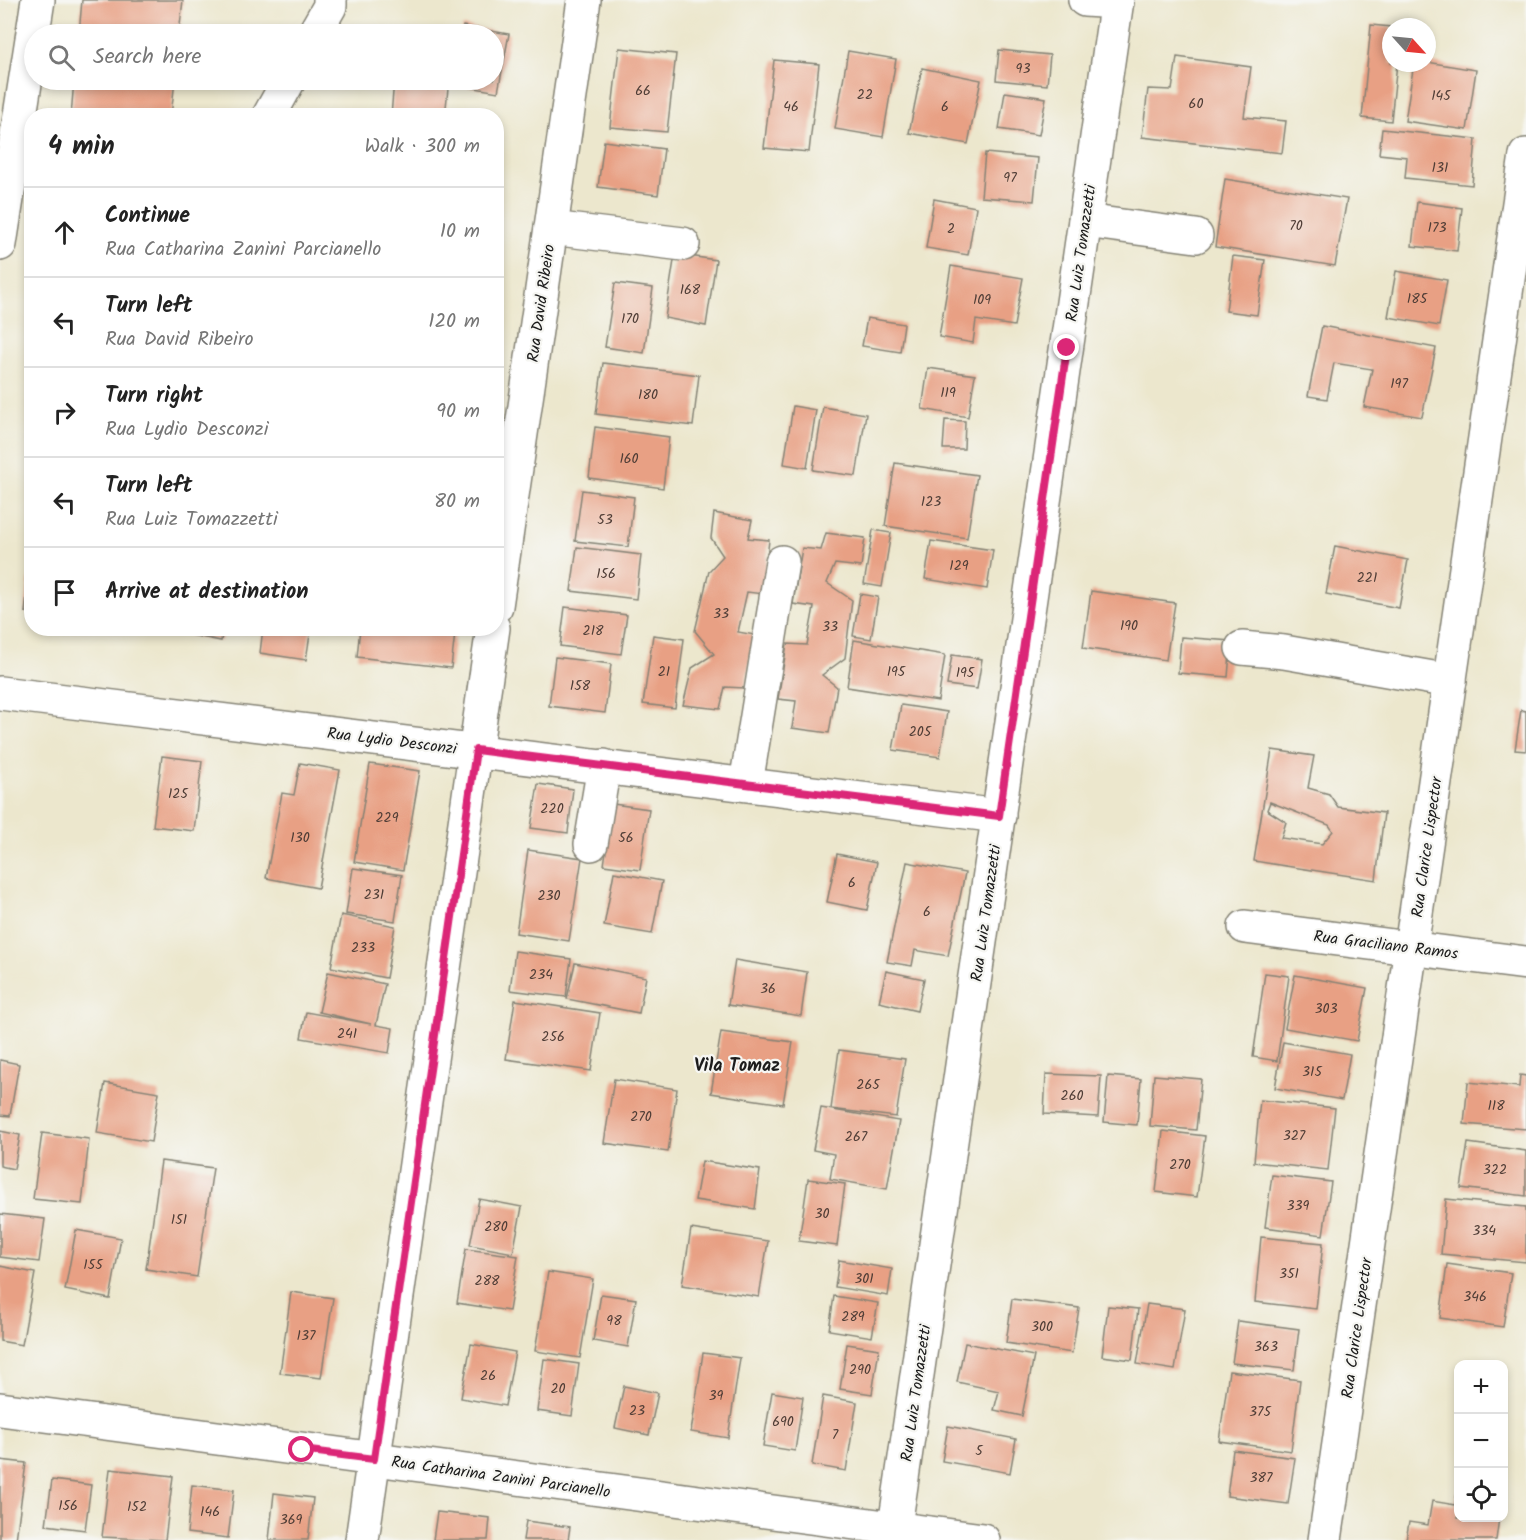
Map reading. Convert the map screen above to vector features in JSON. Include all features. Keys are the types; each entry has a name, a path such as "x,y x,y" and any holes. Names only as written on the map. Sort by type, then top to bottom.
{"street":[{"path":"34,24 38,0"},
{"path":"320,24 330,6 330,0"},
{"name":"Rua David Ribeiro","path":"504,551 584,0"},
{"name":"Rua Luiz Tomazzetti","path":"894,1534 1085,221 1106,1"},
{"path":"0,244 24,90"},
{"path":"273,108 283,90"},
{"name":"Rua Clarice Lispector","path":"1325,1540 1526,155"},
{"path":"1085,221 1196,236"},
{"path":"551,228 682,244"},
{"path":"746,784 782,562"},
{"path":"362,1540 492,636"},
{"path":"1242,648 1284,652 1450,681"},
{"name":"Rua Lydio Desconzi","path":"0,693 999,816"},
{"path":"591,844 604,766"},
{"name":"Rua Graciliano Ramos","path":"1245,927 1411,946 1526,963"},
{"name":"Rua Catharina Zanini Parcianello","path":"0,1410 374,1459 894,1534 983,1540"}],"building":[{"path":"82,0 183,0 180,24 80,24"},
{"path":"1371,25 1382,26 1382,72 1396,72 1391,121 1362,118"},
{"path":"504,33 509,34 504,60"},
{"path":"619,48 676,54 667,132 610,127"},
{"path":"999,50 1050,55 1047,85 996,80"},
{"path":"848,51 896,59 883,137 835,129"},
{"path":"1177,57 1251,67 1244,117 1286,121 1282,153 1142,137 1148,89 1172,90"},
{"path":"774,60 819,64 809,152 764,148"},
{"path":"1436,63 1476,70 1467,130 1405,121 1413,72 1436,72"},
{"path":"922,68 981,80 968,144 909,133"},
{"path":"73,90 174,90 172,108 72,108"},
{"path":"393,90 448,90 446,108 392,108"},
{"path":"1005,92 1046,98 1039,135 999,129"},
{"path":"1382,129 1476,139 1472,185 1405,178 1407,157 1379,154"},
{"path":"604,141 664,149 658,195 598,187"},
{"path":"985,153 1038,158 1034,201 981,197"},
{"path":"1225,179 1347,199 1335,266 1215,247"},
{"path":"934,199 976,207 968,255 926,248"},
{"path":"1417,202 1462,208 1457,251 1412,246"},
{"path":"675,254 716,260 706,326 665,318"},
{"path":"1233,256 1265,260 1257,315 1226,311"},
{"path":"951,266 1023,278 1014,326 976,320 973,343 939,337"},
{"path":"1396,271 1447,280 1439,326 1388,317"},
{"path":"615,283 653,288 644,353 605,347"},
{"path":"867,318 904,324 900,352 862,346"},
{"path":"1322,326 1436,348 1422,417 1364,407 1372,369 1334,363 1327,399 1308,396"},
{"path":"603,363 699,375 693,426 596,414"},
{"path":"928,368 975,375 968,417 922,409"},
{"path":"793,406 816,410 807,468 784,464"},
{"path":"823,407 866,414 856,476 813,470"},
{"path":"945,420 965,421 964,449 943,449"},
{"path":"595,427 669,437 663,488 589,478"},
{"path":"895,463 977,475 967,538 885,526"},
{"path":"582,490 634,497 628,547 575,541"},
{"path":"714,513 752,520 748,538 769,540 763,594 747,592 738,632 755,635 745,688 725,687 720,709 683,705 692,668 714,654 695,631 709,571 723,556 711,538"},
{"path":"873,530 891,533 882,587 864,584"},
{"path":"826,533 865,538 861,567 835,564 827,583 852,600 845,658 822,675 837,687 829,733 792,728 796,701 778,699 787,644 807,645 814,607 793,604 802,548 821,550"},
{"path":"931,541 993,550 987,589 925,579"},
{"path":"1335,546 1408,560 1399,608 1326,594"},
{"path":"577,547 641,555 636,599 571,591"},
{"path":"1091,591 1175,603 1166,660 1083,648"},
{"path":"860,594 878,597 871,639 853,636"},
{"path":"565,607 627,615 621,654 560,646"},
{"path":"653,635 684,639 675,708 643,704"},
{"path":"196,636 222,636 221,641"},
{"path":"262,636 310,636 306,660 260,653"},
{"path":"359,636 455,636 451,668 357,657"},
{"path":"1181,637 1231,641 1228,677 1178,673"},
{"path":"854,640 945,655 938,701 847,687"},
{"path":"952,655 982,659 977,689 947,685"},
{"path":"555,657 611,664 605,713 549,706"},
{"path":"901,705 947,712 940,757 893,750"},
{"path":"1521,710 1526,711 1526,751 1515,750"},
{"path":"1272,750 1314,756 1308,788 1329,794 1338,807 1384,813 1376,880 1254,861","holes":["1270,802 1329,825 1333,831 1322,844 1281,838 1286,822 1267,810"]},
{"path":"162,756 202,761 194,831 153,826"},
{"path":"300,763 340,770 318,888 266,878 282,793 294,795"},
{"path":"370,764 420,771 403,870 354,862"},
{"path":"538,784 573,789 568,833 531,828"},
{"path":"613,804 649,809 640,870 604,865"},
{"path":"528,850 582,858 569,941 516,933"},
{"path":"837,854 877,862 867,910 827,902"},
{"path":"907,862 965,873 948,956 915,950 912,966 887,962"},
{"path":"353,868 402,875 395,921 346,914"},
{"path":"614,872 662,881 652,934 604,926"},
{"path":"341,915 395,926 386,978 331,967"},
{"path":"515,951 571,959 566,997 510,990"},
{"path":"735,960 807,972 801,1016 728,1005"},
{"path":"575,963 646,977 639,1013 567,999"},
{"path":"886,971 924,979 917,1011 879,1002"},
{"path":"328,972 385,984 376,1025 393,1028 389,1053 301,1038 306,1012 371,1024 319,1012"},
{"path":"1265,973 1289,976 1277,1061 1253,1057"},
{"path":"1295,975 1367,988 1357,1041 1285,1028"},
{"path":"515,1000 600,1013 591,1071 506,1059"},
{"path":"721,1032 793,1042 783,1104 711,1093"},
{"path":"1283,1042 1350,1054 1342,1100 1275,1088"},
{"path":"839,1050 905,1059 896,1117 831,1109"},
{"path":"0,1060 19,1064 10,1116 0,1115"},
{"path":"1046,1074 1101,1076 1098,1117 1044,1114"},
{"path":"1154,1075 1201,1079 1196,1130 1150,1126"},
{"path":"1520,1075 1526,1076 1526,1129 1464,1124 1468,1082 1519,1087"},
{"path":"1108,1076 1141,1079 1137,1125 1104,1122"},
{"path":"614,1079 677,1089 668,1152 604,1143"},
{"path":"105,1083 159,1092 151,1142 97,1133"},
{"path":"1260,1100 1335,1108 1328,1170 1254,1162"},
{"path":"821,1108 899,1121 887,1189 830,1179 834,1154 813,1150"},
{"path":"0,1131 20,1135 14,1169 0,1166"},
{"path":"1163,1131 1205,1136 1197,1197 1156,1192"},
{"path":"42,1133 89,1139 82,1204 33,1199"},
{"path":"1468,1143 1526,1151 1526,1196 1461,1188"},
{"path":"161,1161 213,1168 197,1277 146,1269"},
{"path":"702,1161 760,1170 755,1209 695,1200"},
{"path":"1272,1175 1331,1182 1323,1235 1265,1227"},
{"path":"808,1179 845,1184 837,1246 799,1241"},
{"path":"479,1199 522,1207 513,1253 470,1245"},
{"path":"1446,1199 1526,1207 1526,1262 1441,1254"},
{"path":"0,1214 45,1219 39,1262 0,1257"},
{"path":"691,1229 768,1241 759,1297 682,1285"},
{"path":"76,1230 121,1238 110,1299 65,1290"},
{"path":"1261,1237 1323,1243 1316,1309 1255,1302"},
{"path":"466,1249 518,1256 509,1311 457,1303"},
{"path":"839,1260 892,1269 888,1296 835,1287"},
{"path":"1447,1264 1511,1273 1503,1327 1440,1318"},
{"path":"0,1266 35,1273 22,1345 0,1341"},
{"path":"548,1272 593,1279 580,1358 535,1351"},
{"path":"291,1292 333,1298 321,1378 280,1373"},
{"path":"601,1294 636,1299 628,1347 593,1341"},
{"path":"834,1296 878,1303 872,1337 829,1330"},
{"path":"1012,1299 1079,1308 1072,1353 1006,1343"},
{"path":"1147,1304 1185,1309 1175,1370 1137,1364"},
{"path":"1108,1306 1138,1309 1132,1360 1102,1356"},
{"path":"1238,1321 1299,1329 1294,1370 1232,1363"},
{"path":"965,1343 1034,1356 1022,1416 994,1410 999,1391 957,1382"},
{"path":"471,1344 515,1352 505,1406 461,1398"},
{"path":"847,1344 879,1349 872,1394 840,1389"},
{"path":"703,1353 740,1358 728,1438 691,1432"},
{"path":"544,1359 579,1364 572,1416 537,1411"},
{"path":"1229,1371 1300,1380 1291,1451 1219,1441"},
{"path":"624,1386 658,1393 649,1435 615,1428"},
{"path":"772,1392 803,1397 795,1451 763,1446"},
{"path":"823,1396 857,1402 846,1471 812,1465"},
{"path":"948,1426 1016,1439 1010,1473 942,1461"},
{"path":"1233,1450 1295,1458 1288,1504 1227,1496"},
{"path":"0,1460 26,1463 16,1540 0,1540"},
{"path":"110,1469 173,1476 165,1540 102,1537"},
{"path":"52,1480 91,1485 85,1530 46,1525"},
{"path":"192,1485 234,1490 228,1538 187,1533"},
{"path":"274,1493 313,1498 308,1540 269,1540"},
{"path":"1432,1501 1454,1505 1454,1522 1498,1522 1496,1540 1406,1540 1409,1522 1428,1525"},
{"path":"437,1512 490,1518 488,1540 433,1540"},
{"path":"526,1521 570,1527 568,1540 523,1540"}],"district":[{"name":"Vila Tomaz","path":"737,1065"}],"route":[{"path":"302,1450 374,1459 476,750 999,816 1067,348"}]}
